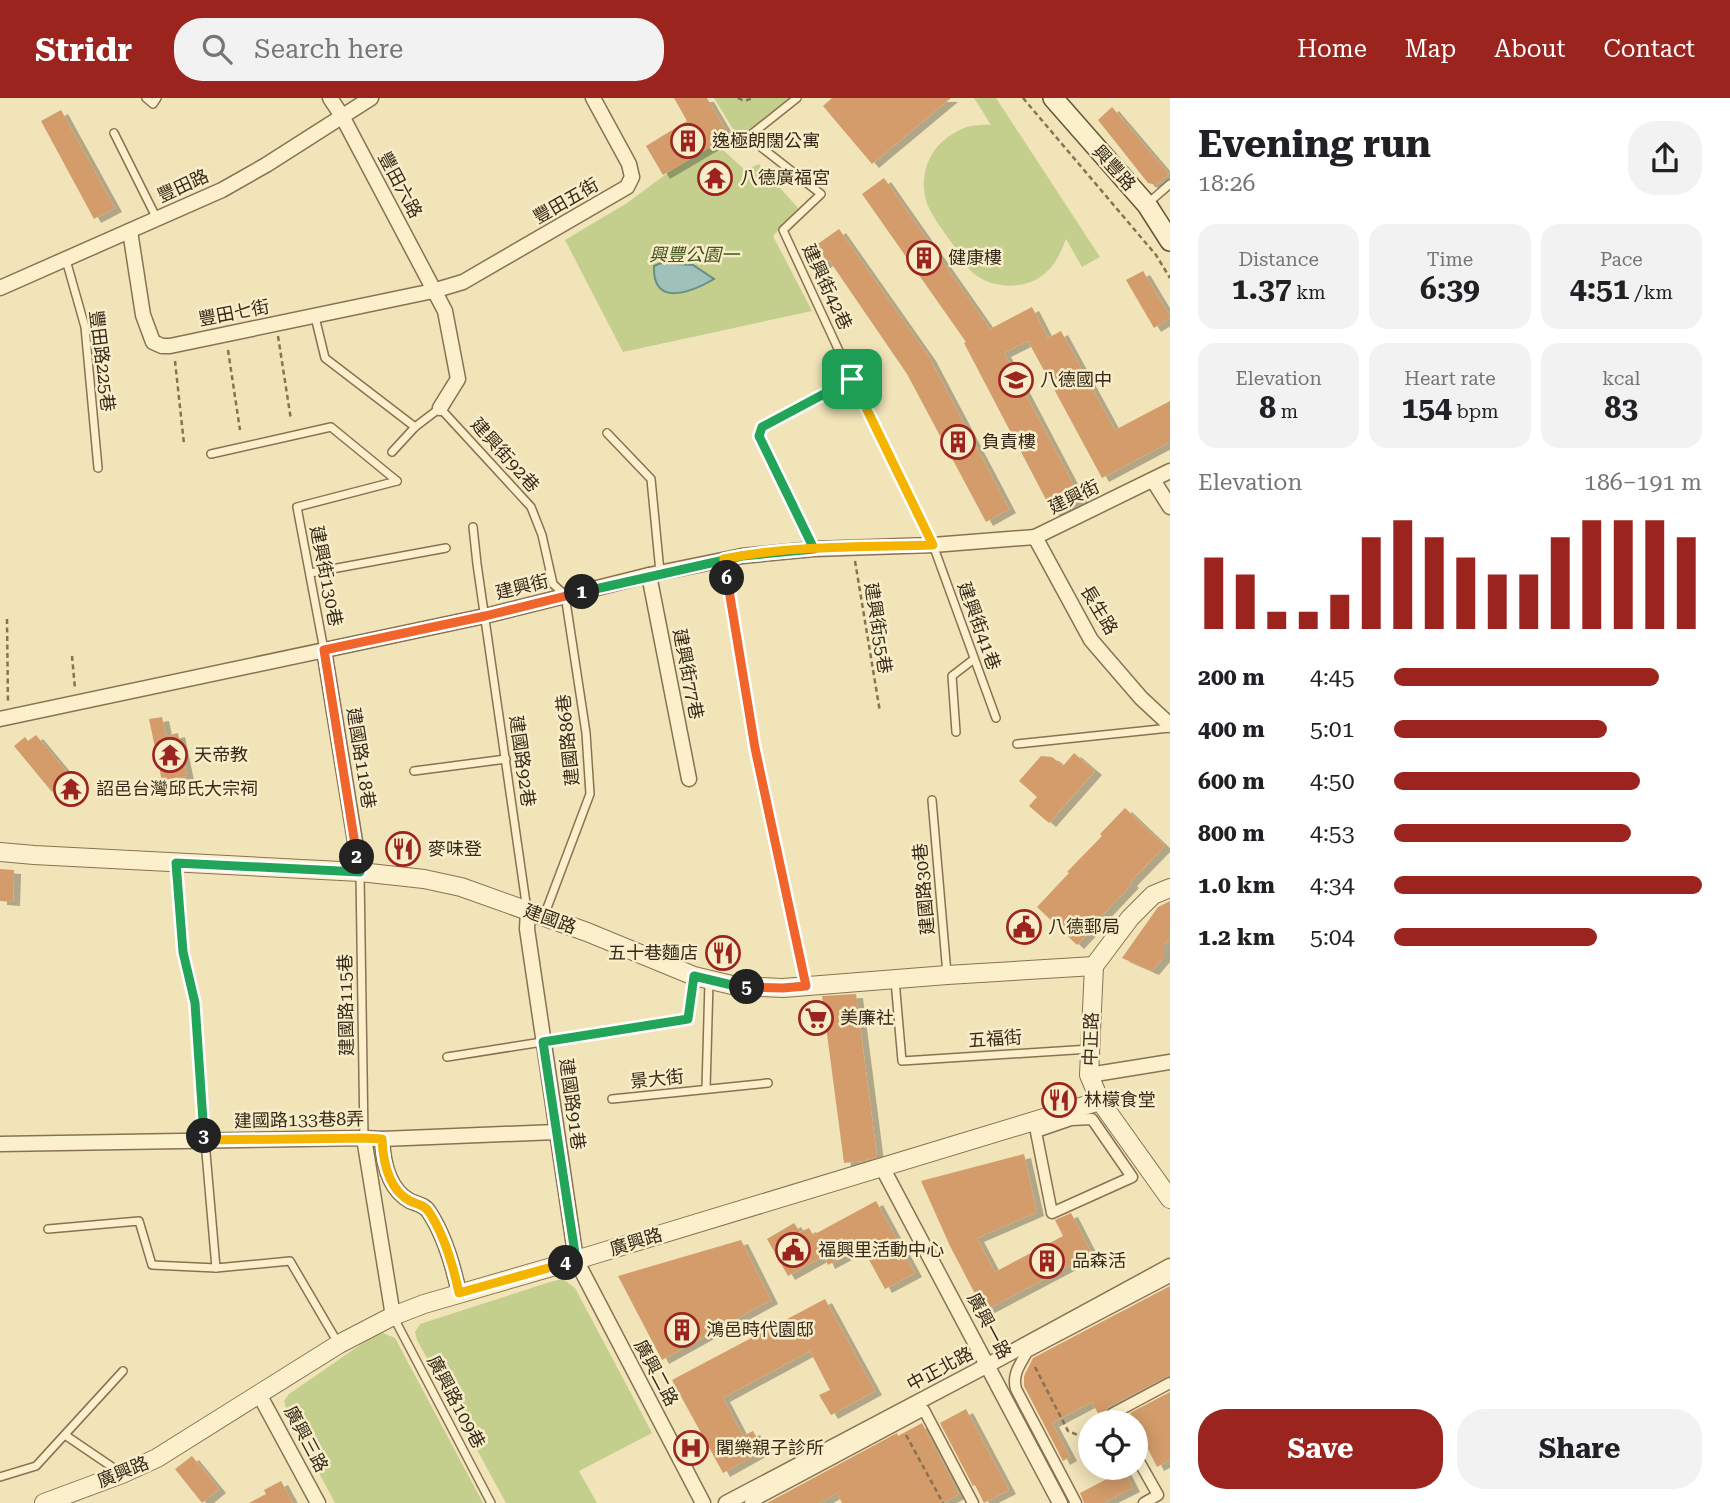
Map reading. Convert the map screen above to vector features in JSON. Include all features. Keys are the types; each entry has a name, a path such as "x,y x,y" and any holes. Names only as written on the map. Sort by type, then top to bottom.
{"main road":[{"name":"興豐路","path":"1053,98 1147,205 1170,241"}],"street":[{"name":"豐田六路","path":"330,98 445,311 458,379 440,408"},
{"name":"豐田路","path":"0,288 233,184 371,98"},
{"name":"豐田五街","path":"433,291 463,282 627,187 632,177 629,164 593,98"},
{"path":"130,231 143,315 153,342 174,345"},
{"name":"豐田七街","path":"174,345 433,291"},
{"name":"建興街","path":"4,718 485,616 724,559 814,549 933,545 1035,537 1170,471"},
{"path":"1153,480 1170,507"},
{"name":"長生路","path":"1035,537 1091,640 1170,727"},
{"name":"建興街77巷","path":"654,574 689,779"},
{"name":"建國路118巷","path":"324,650 360,872"},
{"name":"建國路","path":"0,852 360,872 424,879 461,887 701,978 736,986 783,988 1094,966"},
{"path":"1094,966 1130,918 1153,895 1170,888"},
{"name":"建國路91巷","path":"535,914 527,929 576,1260"},
{"name":"中正路","path":"1094,966 1089,1075 1100,1101 1170,1199"},
{"path":"1089,1075 1170,1062"},
{"name":"廣興路","path":"51,1502 157,1458 339,1344 393,1316 424,1304 1100,1101"},
{"path":"1092,1119 1132,1177 1052,1213 1036,1132 1071,1120 1092,1119"},
{"name":"建國路133巷8弄","path":"0,1144 382,1139 556,1132"},
{"path":"364,1138 393,1316"},
{"path":"382,1139 386,1168 393,1186 407,1199 427,1208 453,1264 459,1293"},
{"name":"廣興一路","path":"882,1167 1060,1503"},
{"name":"廣興二路","path":"576,1260 703,1503"},
{"name":"中正北路","path":"726,1503 1170,1266"},
{"path":"1076,1503 1013,1380 1027,1352 1170,1276"},
{"path":"1119,1410 1170,1383"},
{"name":"廣興三路","path":"259,1394 318,1503"},
{"path":"750,1503 924,1410 973,1503"},
{"path":"1144,1503 1158,1495 1148,1477"}],"lane":[{"path":"146,98 155,101"},
{"name":"建興街42巷","path":"797,98 748,137 821,194 783,230 933,545"},
{"path":"114,132 158,219"},
{"path":"1147,205 1170,184"},
{"name":"豐田路225巷","path":"66,260 85,327 98,468"},
{"path":"315,317 325,358 415,427"},
{"path":"814,549 759,436 762,427 852,379"},
{"path":"392,452 415,427 440,408"},
{"name":"建興街92巷","path":"440,408 531,507 542,535 553,584 565,596"},
{"name":"建興街130巷","path":"211,454 331,427 397,481 297,507 324,650"},
{"path":"607,433 651,479 654,574"},
{"name":"建國路92巷","path":"473,527 506,759 535,914"},
{"name":"建興街41巷","path":"933,545 996,718"},
{"path":"310,573 446,548"},
{"path":"724,559 755,748 806,986"},
{"name":"建國路86巷","path":"535,914 590,794 586,733 565,596"},
{"path":"956,732 952,676 974,659"},
{"path":"1017,744 1170,727"},
{"path":"414,771 506,759"},
{"name":"建國路30巷","path":"932,800 947,975"},
{"path":"176,863 183,952 195,1003 216,1268"},
{"name":"建國路115巷","path":"360,872 364,1138"},
{"path":"447,1057 688,1019 701,978"},
{"name":"景大街","path":"701,978 706,1090"},
{"name":"五福街","path":"895,979 902,1061 1090,1049"},
{"name":"景大街","path":"612,1099 768,1083"},
{"path":"48,1229 139,1221 152,1265 216,1268 290,1261 339,1344"},
{"name":"廣興路109巷","path":"393,1316 491,1503"},
{"path":"0,1477 36,1466 123,1371"},
{"path":"65,1435 121,1474"}],"path":[{"path":"738,98 748,101 752,98"},
{"path":"1023,98 1156,255 1170,278"},
{"path":"276,324 291,420"},
{"path":"225,335 240,430"},
{"path":"174,345 184,444"},
{"name":"建興街55巷","path":"853,548 880,712"},
{"path":"4,718 7,619"},
{"path":"72,656 76,703"},
{"path":"1027,1352 1068,1431 1078,1435"},
{"path":"900,1423 943,1503"}],"green space":[{"path":"714,98 792,98 756,127 736,134"},
{"path":"974,98 996,98 1100,257 1082,267 1066,239 1047,271 1035,280 1008,286 989,282 973,273 967,266 928,206 924,180 931,155 942,142 965,128 991,125"},
{"name":"興豐公園一","path":"712,140 745,170 759,164 798,208 773,236 812,311 623,352 565,240 627,203"},
{"path":"563,1279 575,1288 652,1433 579,1471 597,1503 506,1503 415,1332 420,1324"},
{"path":"383,1333 395,1338 483,1503 335,1503 288,1415 284,1401 289,1394 373,1336"}],"water":[{"path":"661,263 693,265 714,279 685,292 666,292 659,288 655,279 654,266"}],"building":[{"name":"逸極朗闊公寓","path":"674,98 707,98 729,136 663,175 646,146 687,121"},
{"path":"832,98 951,98 872,164 823,106"},
{"path":"1112,107 1169,174 1156,185 1148,183 1098,120"},
{"path":"61,110 115,208 94,219 41,121"},
{"path":"884,178 990,329 1032,307 1048,338 1061,331 1115,430 1170,401 1170,442 1102,478 1028,341 1004,353 1081,499 1053,513 964,343 966,342 862,194"},
{"name":"負責樓","path":"839,229 929,357 1009,509 986,522 907,374 829,260 815,270 805,253"},
{"path":"1143,271 1170,316 1154,328 1126,280"},
{"name":"天帝教","path":"162,717 166,736 178,733 187,776 162,781 149,719"},
{"path":"36,735 71,777 52,792 14,746 25,737 28,741"},
{"path":"1074,753 1095,771 1049,823 1029,806 1037,797 1019,781 1041,756 1052,757 1063,766"},
{"path":"1125,808 1165,846 1130,882 1132,884 1077,945 1037,907"},
{"path":"0,869 14,870 13,902 0,901"},
{"path":"1170,901 1170,940 1163,944 1163,958 1152,971 1122,958 1158,907"},
{"path":"856,994 877,1157 844,1163 822,996"},
{"path":"1024,1154 1037,1212 977,1238 995,1272 1063,1236 1055,1220 1071,1213 1092,1254 984,1311 950,1246 921,1181"},
{"path":"876,1201 915,1273 885,1289 862,1247 828,1265 824,1256 788,1276 767,1239 794,1223 800,1232 809,1228 813,1235"},
{"name":"鴻邑時代園邸","path":"741,1240 771,1300 662,1360 618,1276"},
{"path":"1170,1286 1170,1375 1106,1410 1096,1410 1092,1402 1052,1423 1070,1457 1063,1461 1024,1386 1024,1376 1033,1358"},
{"path":"825,1299 875,1391 831,1415 819,1395 830,1390 810,1351 723,1398 743,1436 753,1431 764,1450 723,1473 672,1380"},
{"path":"1170,1392 1170,1460 1157,1467 1148,1449 1148,1410 1136,1410"},
{"path":"966,1409 1009,1490 984,1503 940,1423"},
{"path":"922,1423 959,1494 943,1503 842,1503 837,1493 819,1503 767,1503 897,1433 898,1436"},
{"path":"192,1456 219,1489 202,1503 175,1469"},
{"path":"1105,1480 1129,1480 1133,1488 1103,1503 1084,1503 1080,1493"},
{"path":"281,1481 293,1503 249,1503 266,1494 264,1490"}],"place":[{"name":"逸極朗闊公寓","path":"688,141"},
{"name":"八德廣福宮","path":"715,178"},
{"name":"健康樓","path":"924,258"},
{"name":"八德國中","path":"1016,380"},
{"name":"負責樓","path":"958,442"},
{"name":"天帝教","path":"170,755"},
{"name":"詔邑台灣邱氏大宗祠","path":"71,789"},
{"name":"麥味登","path":"403,849"},
{"name":"八德郵局","path":"1024,927"},
{"name":"五十巷麵店","path":"723,953"},
{"name":"美廉社","path":"816,1018"},
{"name":"林檬食堂","path":"1059,1100"},
{"name":"福興里活動中心","path":"793,1250"},
{"name":"品森活","path":"1047,1261"},
{"name":"鴻邑時代園邸","path":"682,1330"},
{"name":"閣樂親子診所","path":"691,1448"}],"route":[{"path":"852,379 762,427 759,436 814,549 724,559 485,616 324,650 360,872 176,863 183,952 195,1003 205,1140 382,1139 386,1168 393,1186 407,1199 427,1208 453,1264 459,1293 576,1260 543,1042 688,1019 694,976 736,986 806,986 755,748 724,559 742,556 814,549 933,545 852,379"}]}
